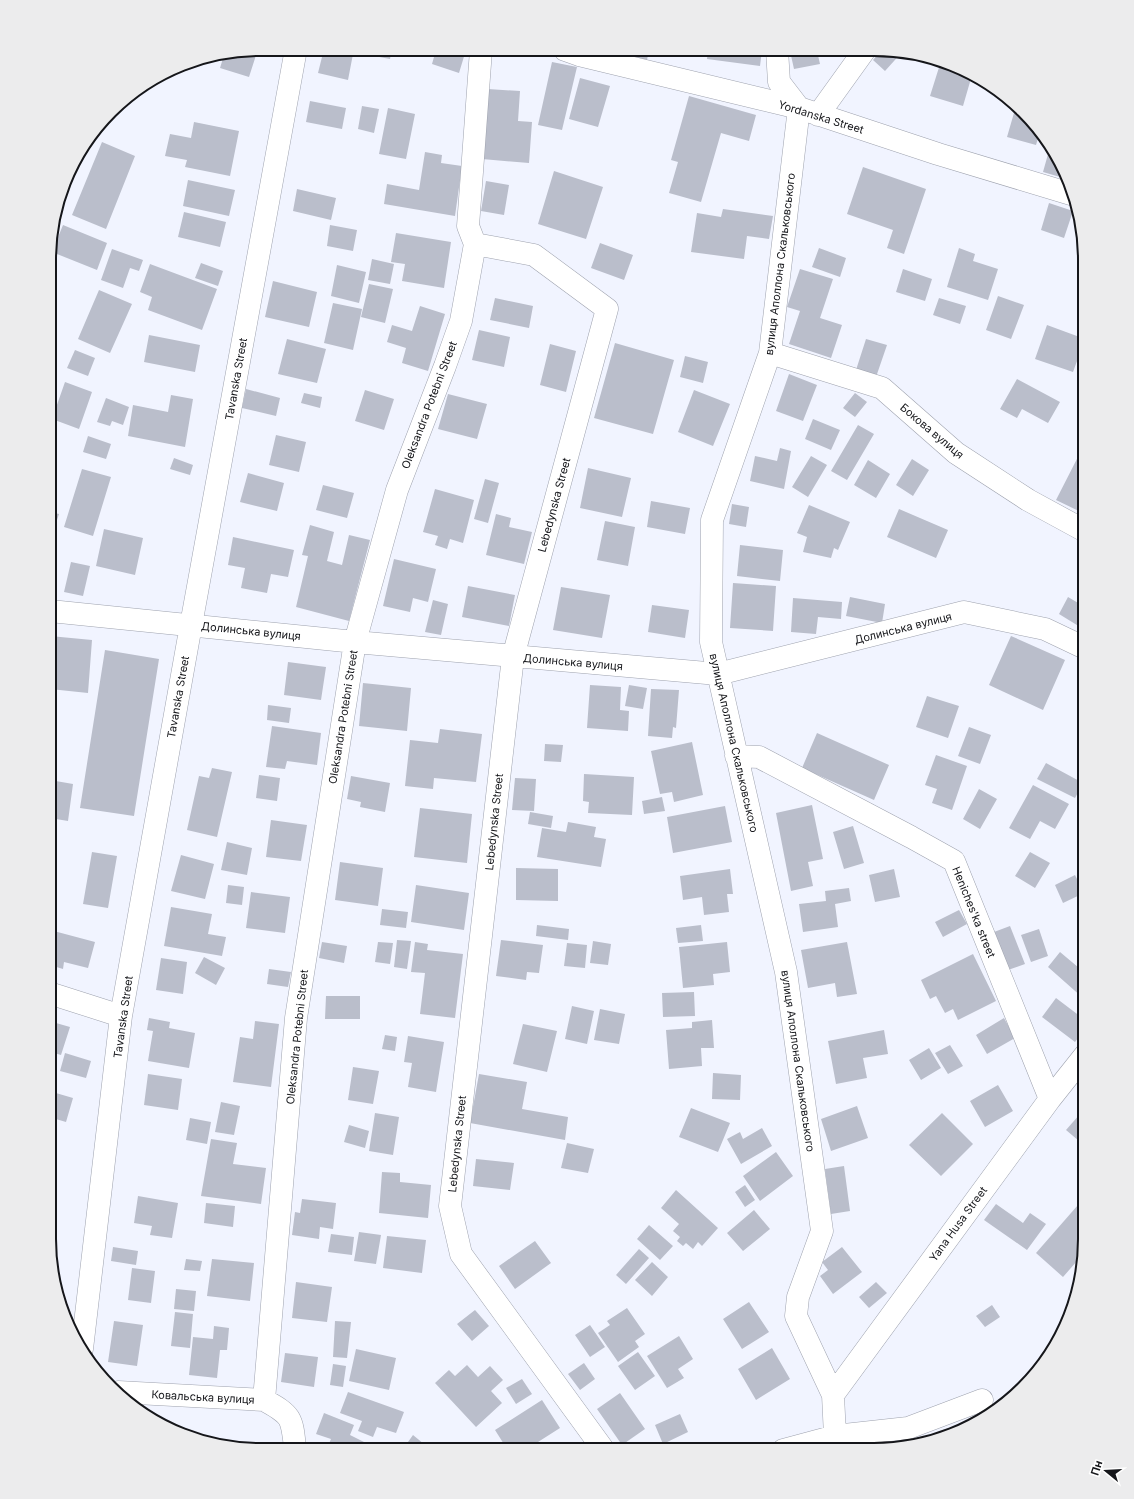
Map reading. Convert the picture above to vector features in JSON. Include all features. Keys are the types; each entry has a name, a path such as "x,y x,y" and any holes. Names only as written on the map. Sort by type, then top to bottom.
{"street":[{"name":"Tavanska Street","path":"83,1341 121,1016 190,625 295,56"},
{"name":"Oleksandra Potebni Street","path":"264,1400 296,1018 355,642 396,490 445,366 461,321 474,244 468,226 481,56"},
{"name":"Yordanska Street","path":"584,56 809,111 945,157 1066,193"},
{"path":"777,56 779,82 809,111 859,56"},
{"name":"вулиця Аполлона Скальковського","path":"809,111 770,354 712,520 711,642 786,972 822,1231 798,1296 796,1316 833,1395 835,1436"},
{"name":"Lebedynska Street","path":"474,244 534,255 607,309 513,657 450,1206 461,1254 599,1443"},
{"name":"Бокова вулиця","path":"770,354 882,388 956,453 1028,500 1078,527"},
{"name":"Долинська вулиця","path":"56,612 513,657 718,674 964,612 1045,629 1078,645"},
{"name":"Heniches'ka street","path":"736,756 759,757 911,836 954,861 1050,1099"},
{"path":"56,995 121,1016"},
{"name":"Yana Husa Street","path":"833,1395 1050,1099 1078,1064"},
{"name":"Ковальська вулиця","path":"127,1392 264,1400"},
{"path":"264,1400 282,1410 293,1424 295,1443"},
{"path":"809,1443 835,1436 908,1428 982,1400"}],"building":[{"path":"256,56 249,77 220,68 223,60"},
{"path":"322,56 353,56 348,80 318,73"},
{"path":"374,56 391,56 390,59"},
{"path":"434,56 464,56 459,73 432,64"},
{"path":"631,56 648,56 647,60"},
{"path":"707,56 761,56 760,66 707,59"},
{"path":"791,56 818,56 820,64 794,69"},
{"path":"877,56 897,58 885,71 873,60"},
{"path":"552,62 577,67 562,130 538,125"},
{"path":"939,67 970,80 963,106 930,96"},
{"path":"580,78 610,86 598,127 569,119"},
{"path":"488,89 520,91 518,121 532,122 529,163 482,159"},
{"path":"689,96 756,115 749,141 721,133 701,202 669,193 678,162 671,160"},
{"path":"310,101 346,108 342,129 306,122"},
{"path":"362,106 379,109 374,133 358,129"},
{"path":"388,108 415,114 406,159 379,154"},
{"path":"1014,113 1038,139 1036,145 1007,137"},
{"path":"194,122 239,131 230,176 185,167 187,160 165,156 170,134 191,138"},
{"path":"102,142 135,156 106,229 72,215"},
{"path":"425,152 442,155 441,163 462,166 455,216 384,204 387,184 419,190"},
{"path":"1048,154 1060,177 1043,172"},
{"path":"863,167 926,189 904,254 887,248 893,230 847,214"},
{"path":"554,171 603,187 586,239 538,224"},
{"path":"188,180 235,190 229,216 183,206"},
{"path":"486,181 509,185 504,215 481,211"},
{"path":"297,189 336,198 331,220 293,211"},
{"path":"1049,203 1072,211 1064,238 1041,230"},
{"path":"723,209 773,216 769,239 747,236 744,259 691,252 697,213 721,217"},
{"path":"184,212 226,222 220,247 178,237"},
{"path":"63,225 107,243 97,270 56,254 57,239"},
{"path":"330,225 357,230 353,251 327,246"},
{"path":"396,233 451,242 444,288 402,281 405,264 391,262"},
{"path":"600,243 633,255 624,280 591,268"},
{"path":"819,248 846,258 840,277 812,267"},
{"path":"959,248 975,254 973,261 998,269 988,300 947,287"},
{"path":"112,249 143,260 139,271 130,268 123,288 101,280"},
{"path":"372,259 394,264 390,284 368,280"},
{"path":"201,263 223,271 218,286 195,278"},
{"path":"150,264 217,289 202,330 148,310 152,297 140,292"},
{"path":"337,265 366,272 359,303 331,296"},
{"path":"800,269 833,279 820,318 842,325 831,358 789,344 800,311 787,307"},
{"path":"903,269 932,279 925,301 896,292"},
{"path":"273,281 317,292 309,327 265,317"},
{"path":"369,284 393,289 385,323 361,317"},
{"path":"99,290 132,304 110,353 78,339"},
{"path":"998,296 1024,305 1011,339 986,330"},
{"path":"495,298 533,306 529,328 490,320"},
{"path":"939,298 966,306 960,324 933,315"},
{"path":"333,303 362,309 353,350 324,343"},
{"path":"420,306 445,314 428,371 402,363 406,348 387,342 392,325 412,331"},
{"path":"1047,325 1078,336 1078,358 1073,372 1035,359"},
{"path":"479,330 510,337 504,367 472,360"},
{"path":"149,335 200,345 195,372 144,362"},
{"path":"287,339 326,349 317,383 278,374"},
{"path":"866,339 887,345 876,377 856,370"},
{"path":"615,343 674,360 653,434 594,418"},
{"path":"550,344 576,351 566,392 540,385"},
{"path":"75,350 95,358 88,376 67,368"},
{"path":"685,356 708,362 703,383 680,377"},
{"path":"789,374 817,385 803,421 776,411"},
{"path":"1017,379 1060,402 1048,423 1022,409 1017,418 1000,409"},
{"path":"65,382 92,392 79,429 56,420 56,408"},
{"path":"246,389 280,398 276,416 242,408"},
{"path":"365,390 394,399 384,430 355,421"},
{"path":"694,390 730,404 713,446 678,432"},
{"path":"304,393 322,397 320,408 301,403"},
{"path":"855,393 867,402 855,417 843,408"},
{"path":"448,394 487,404 477,439 438,429"},
{"path":"171,395 193,399 185,447 128,436 133,405 168,412"},
{"path":"106,398 129,407 123,425 112,421 110,426 97,422"},
{"path":"813,419 840,430 831,450 805,439"},
{"path":"858,425 874,434 847,480 831,471"},
{"path":"276,435 306,442 299,472 269,465"},
{"path":"88,436 111,444 106,459 83,452"},
{"path":"780,448 791,451 784,489 750,481 755,456 777,461"},
{"path":"811,456 827,465 808,497 792,487"},
{"path":"1078,457 1078,511 1056,500"},
{"path":"174,458 193,465 190,475 170,469"},
{"path":"912,459 929,470 913,496 896,485"},
{"path":"868,460 890,474 876,498 854,485"},
{"path":"588,468 631,478 622,517 580,508"},
{"path":"82,469 111,477 93,536 64,527"},
{"path":"248,473 284,483 277,511 240,502"},
{"path":"485,479 499,483 488,523 474,519"},
{"path":"323,485 354,493 347,518 316,510"},
{"path":"435,489 474,500 463,543 450,539 447,549 435,545 438,536 423,532"},
{"path":"651,501 690,508 685,534 647,527"},
{"path":"732,504 749,507 746,527 729,524"},
{"path":"809,505 850,522 838,550 834,548 831,558 803,552 807,537 797,533"},
{"path":"899,509 948,530 936,558 887,537"},
{"path":"56,513 59,514 56,523"},
{"path":"496,514 511,518 509,527 532,532 524,564 486,555"},
{"path":"605,521 635,527 628,566 597,560"},
{"path":"310,525 334,532 327,561 342,565 349,535 370,540 349,621 296,607 308,556 302,555"},
{"path":"104,529 143,538 135,575 96,566"},
{"path":"233,537 294,550 288,577 271,574 267,593 241,588 245,568 228,565"},
{"path":"740,545 783,550 780,581 737,576"},
{"path":"394,559 436,569 428,602 413,598 410,612 383,606"},
{"path":"71,562 90,566 83,596 64,592"},
{"path":"733,583 776,586 773,631 730,628"},
{"path":"468,586 515,595 509,626 462,617"},
{"path":"561,587 610,595 602,638 553,630"},
{"path":"850,597 885,604 882,623 846,616"},
{"path":"1068,597 1078,603 1078,626 1059,614"},
{"path":"793,598 842,602 841,619 818,617 816,634 791,632"},
{"path":"433,600 448,604 441,635 425,632"},
{"path":"652,605 689,610 685,638 648,632"},
{"path":"1011,636 1065,660 1043,710 989,685"},
{"path":"56,637 92,640 88,693 56,690"},
{"path":"105,650 159,659 134,816 80,808"},
{"path":"288,662 326,667 321,700 284,695"},
{"path":"363,683 411,688 407,731 359,726"},
{"path":"590,685 621,687 620,710 629,711 628,731 587,728"},
{"path":"629,685 647,688 643,709 625,706"},
{"path":"651,689 679,690 676,728 673,727 672,738 648,736"},
{"path":"927,696 959,706 948,738 916,727"},
{"path":"268,705 291,708 289,723 267,720"},
{"path":"272,726 321,733 317,765 287,761 285,769 266,767"},
{"path":"969,727 991,735 980,764 958,756"},
{"path":"440,729 482,734 476,782 434,778 433,789 405,786 410,740 438,743"},
{"path":"817,733 889,765 874,800 802,768"},
{"path":"692,742 703,795 674,802 672,792 660,794 651,751"},
{"path":"545,744 563,745 561,762 544,761"},
{"path":"936,755 967,766 952,810 932,803 937,789 925,785"},
{"path":"1046,763 1078,780 1078,792 1075,798 1037,779"},
{"path":"212,768 232,772 217,837 187,830 199,776 209,778"},
{"path":"584,774 634,777 632,815 588,813 589,802 583,801"},
{"path":"259,775 280,778 277,801 256,798"},
{"path":"351,776 390,783 385,812 360,807 361,802 347,799"},
{"path":"515,778 536,779 534,811 512,810"},
{"path":"56,781 73,784 68,821 56,819"},
{"path":"1033,785 1069,804 1055,829 1040,821 1030,839 1009,828"},
{"path":"979,789 997,799 980,829 963,819"},
{"path":"662,797 665,811 644,814 642,801"},
{"path":"812,805 823,859 808,862 813,886 791,891 776,813"},
{"path":"725,806 732,842 673,853 667,817"},
{"path":"420,808 472,814 467,863 414,857"},
{"path":"530,812 553,816 551,828 528,824"},
{"path":"271,820 307,825 301,861 266,857"},
{"path":"568,822 596,827 594,837 606,839 601,867 537,857 542,828 566,832"},
{"path":"853,826 864,863 844,869 833,832"},
{"path":"227,842 252,848 247,875 221,870"},
{"path":"92,852 117,856 108,908 83,904"},
{"path":"1030,852 1050,863 1035,888 1015,876"},
{"path":"181,855 214,864 205,899 171,891"},
{"path":"340,862 383,868 378,906 335,900"},
{"path":"516,868 558,869 558,901 516,900"},
{"path":"730,869 733,894 727,894 729,912 704,915 702,897 683,900 680,876"},
{"path":"894,869 900,897 875,902 869,875"},
{"path":"1075,875 1078,881 1078,896 1063,903 1055,885"},
{"path":"228,885 244,887 242,905 226,903"},
{"path":"416,885 469,893 464,930 411,922"},
{"path":"849,888 851,901 835,904 838,927 803,932 799,904 826,901 825,891"},
{"path":"251,892 290,897 285,933 246,928"},
{"path":"171,907 212,914 208,934 226,937 222,956 164,946"},
{"path":"382,909 408,912 406,928 380,925"},
{"path":"959,910 967,924 943,937 935,922"},
{"path":"537,925 569,929 568,940 536,936"},
{"path":"701,925 703,941 678,943 676,928"},
{"path":"1010,926 1025,964 1008,970 994,932"},
{"path":"1039,929 1048,956 1031,962 1021,935"},
{"path":"56,932 95,942 88,968 64,962 63,969 56,967"},
{"path":"397,940 411,941 407,969 394,967"},
{"path":"501,940 543,945 539,973 527,972 526,980 496,976"},
{"path":"593,941 611,944 608,965 590,963"},
{"path":"322,942 347,946 344,963 319,958"},
{"path":"378,942 393,943 390,964 375,962"},
{"path":"415,942 428,944 427,950 463,954 455,1018 420,1014 425,973 411,972"},
{"path":"727,942 730,972 713,974 714,985 683,988 679,947"},
{"path":"847,942 857,994 837,997 835,983 808,988 801,950"},
{"path":"567,943 587,945 585,968 564,966"},
{"path":"1060,952 1078,967 1078,994 1048,967"},
{"path":"973,954 996,1001 958,1020 953,1009 945,1013 936,996 930,999 921,980"},
{"path":"204,957 225,968 216,985 195,973"},
{"path":"161,958 187,962 183,994 156,990"},
{"path":"269,969 291,972 288,987 267,984"},
{"path":"694,992 695,1016 663,1017 662,993"},
{"path":"326,996 360,996 360,1019 325,1019"},
{"path":"1056,998 1078,1015 1078,1038 1075,1042 1042,1017"},
{"path":"572,1006 594,1011 587,1044 565,1039"},
{"path":"600,1009 625,1014 619,1044 594,1040"},
{"path":"149,1018 170,1022 169,1028 195,1033 189,1068 148,1061 153,1031 147,1030"},
{"path":"1004,1018 1015,1038 987,1054 976,1035"},
{"path":"712,1020 714,1048 701,1048 702,1066 669,1069 666,1030 692,1028 692,1022"},
{"path":"255,1021 279,1024 271,1087 233,1082 240,1037 253,1039"},
{"path":"56,1023 70,1027 61,1055 56,1054"},
{"path":"523,1024 557,1031 547,1072 513,1064"},
{"path":"884,1030 888,1054 863,1058 867,1078 836,1084 828,1041"},
{"path":"385,1035 397,1037 395,1051 382,1049"},
{"path":"408,1036 444,1042 436,1092 408,1087 412,1063 404,1062"},
{"path":"950,1045 963,1066 948,1074 935,1053"},
{"path":"929,1048 941,1068 921,1080 909,1060"},
{"path":"65,1053 91,1061 86,1078 60,1071"},
{"path":"353,1067 379,1071 373,1104 348,1100"},
{"path":"713,1073 741,1075 740,1100 712,1099"},
{"path":"148,1074 182,1079 178,1110 144,1105"},
{"path":"479,1074 527,1082 522,1109 568,1117 565,1140 470,1123"},
{"path":"998,1085 1013,1111 985,1127 970,1101"},
{"path":"56,1093 73,1098 66,1122 56,1119"},
{"path":"221,1102 240,1106 234,1135 215,1132"},
{"path":"857,1106 868,1138 831,1151 821,1119"},
{"path":"691,1108 730,1123 718,1152 679,1137"},
{"path":"375,1113 399,1117 393,1155 369,1151"},
{"path":"942,1113 973,1144 941,1176 909,1145"},
{"path":"1078,1116 1078,1140 1066,1130"},
{"path":"190,1118 211,1122 207,1144 186,1140"},
{"path":"349,1125 369,1131 365,1148 344,1142"},
{"path":"762,1128 772,1146 741,1164 727,1139 740,1132 743,1139"},
{"path":"211,1139 237,1143 233,1164 266,1168 261,1204 201,1196"},
{"path":"567,1143 594,1149 588,1173 561,1168"},
{"path":"776,1152 793,1176 760,1201 743,1176"},
{"path":"476,1159 514,1163 510,1190 473,1186"},
{"path":"844,1166 850,1211 831,1214 825,1169"},
{"path":"382,1172 400,1173 400,1182 431,1185 428,1218 379,1213"},
{"path":"745,1185 755,1200 745,1207 735,1192"},
{"path":"676,1190 718,1228 702,1246 698,1242 693,1249 686,1243 683,1246 677,1241 680,1237 673,1231 679,1224 661,1208"},
{"path":"138,1196 178,1203 172,1238 150,1235 152,1226 134,1223"},
{"path":"302,1199 336,1203 333,1229 320,1227 319,1239 292,1235 295,1212 300,1213"},
{"path":"206,1203 235,1206 233,1227 204,1223"},
{"path":"996,1204 1023,1223 1030,1213 1046,1224 1027,1250 984,1220"},
{"path":"1078,1205 1078,1252 1077,1262 1063,1277 1036,1253"},
{"path":"754,1210 770,1229 743,1251 727,1233"},
{"path":"649,1225 673,1246 660,1260 637,1239"},
{"path":"359,1232 381,1235 376,1264 354,1261"},
{"path":"331,1234 354,1237 352,1255 328,1252"},
{"path":"387,1236 426,1240 422,1273 383,1268"},
{"path":"535,1241 551,1263 515,1289 499,1266"},
{"path":"113,1247 138,1251 136,1265 111,1261"},
{"path":"842,1247 862,1272 833,1294 820,1276 828,1270 822,1262"},
{"path":"639,1249 649,1258 626,1284 616,1275"},
{"path":"186,1259 202,1261 200,1271 184,1270"},
{"path":"212,1259 254,1263 250,1301 207,1296"},
{"path":"652,1262 668,1277 652,1296 635,1280"},
{"path":"132,1268 155,1271 151,1303 128,1300"},
{"path":"296,1282 332,1287 327,1322 292,1318"},
{"path":"876,1282 887,1293 869,1308 859,1297"},
{"path":"176,1289 196,1291 194,1311 174,1309"},
{"path":"749,1302 769,1332 742,1349 723,1319"},
{"path":"992,1305 1000,1317 985,1327 976,1316"},
{"path":"627,1308 645,1334 635,1341 639,1347 618,1362 598,1333 610,1325 607,1321"},
{"path":"475,1310 489,1326 472,1341 457,1324"},
{"path":"175,1312 193,1314 190,1348 171,1346"},
{"path":"114,1321 143,1325 137,1366 108,1362"},
{"path":"335,1321 351,1322 347,1358 333,1357"},
{"path":"590,1325 605,1347 590,1357 575,1335"},
{"path":"214,1326 229,1328 227,1350 220,1350 217,1378 189,1375 193,1337 213,1339"},
{"path":"679,1336 693,1359 678,1369 684,1378 667,1388 647,1356"},
{"path":"772,1348 790,1379 756,1400 738,1369"},
{"path":"356,1349 396,1358 389,1390 349,1381"},
{"path":"638,1352 655,1376 635,1390 618,1366"},
{"path":"285,1353 318,1357 314,1387 281,1382"},
{"path":"584,1363 595,1379 580,1390 568,1374"},
{"path":"333,1364 346,1366 343,1387 330,1385"},
{"path":"467,1365 478,1377 490,1366 503,1380 491,1391 502,1403 476,1427 435,1383 449,1370 455,1376"},
{"path":"522,1379 532,1394 516,1404 506,1388"},
{"path":"348,1392 404,1412 396,1433 377,1427 373,1437 358,1431 362,1421 340,1413"},
{"path":"620,1393 645,1429 625,1443 621,1443 597,1409"},
{"path":"542,1400 560,1428 536,1443 503,1443 495,1430"},
{"path":"324,1413 354,1425 350,1435 366,1443 329,1443 331,1439 316,1434"},
{"path":"680,1414 688,1432 663,1443 655,1425"},
{"path":"413,1435 423,1443 407,1443"}]}
